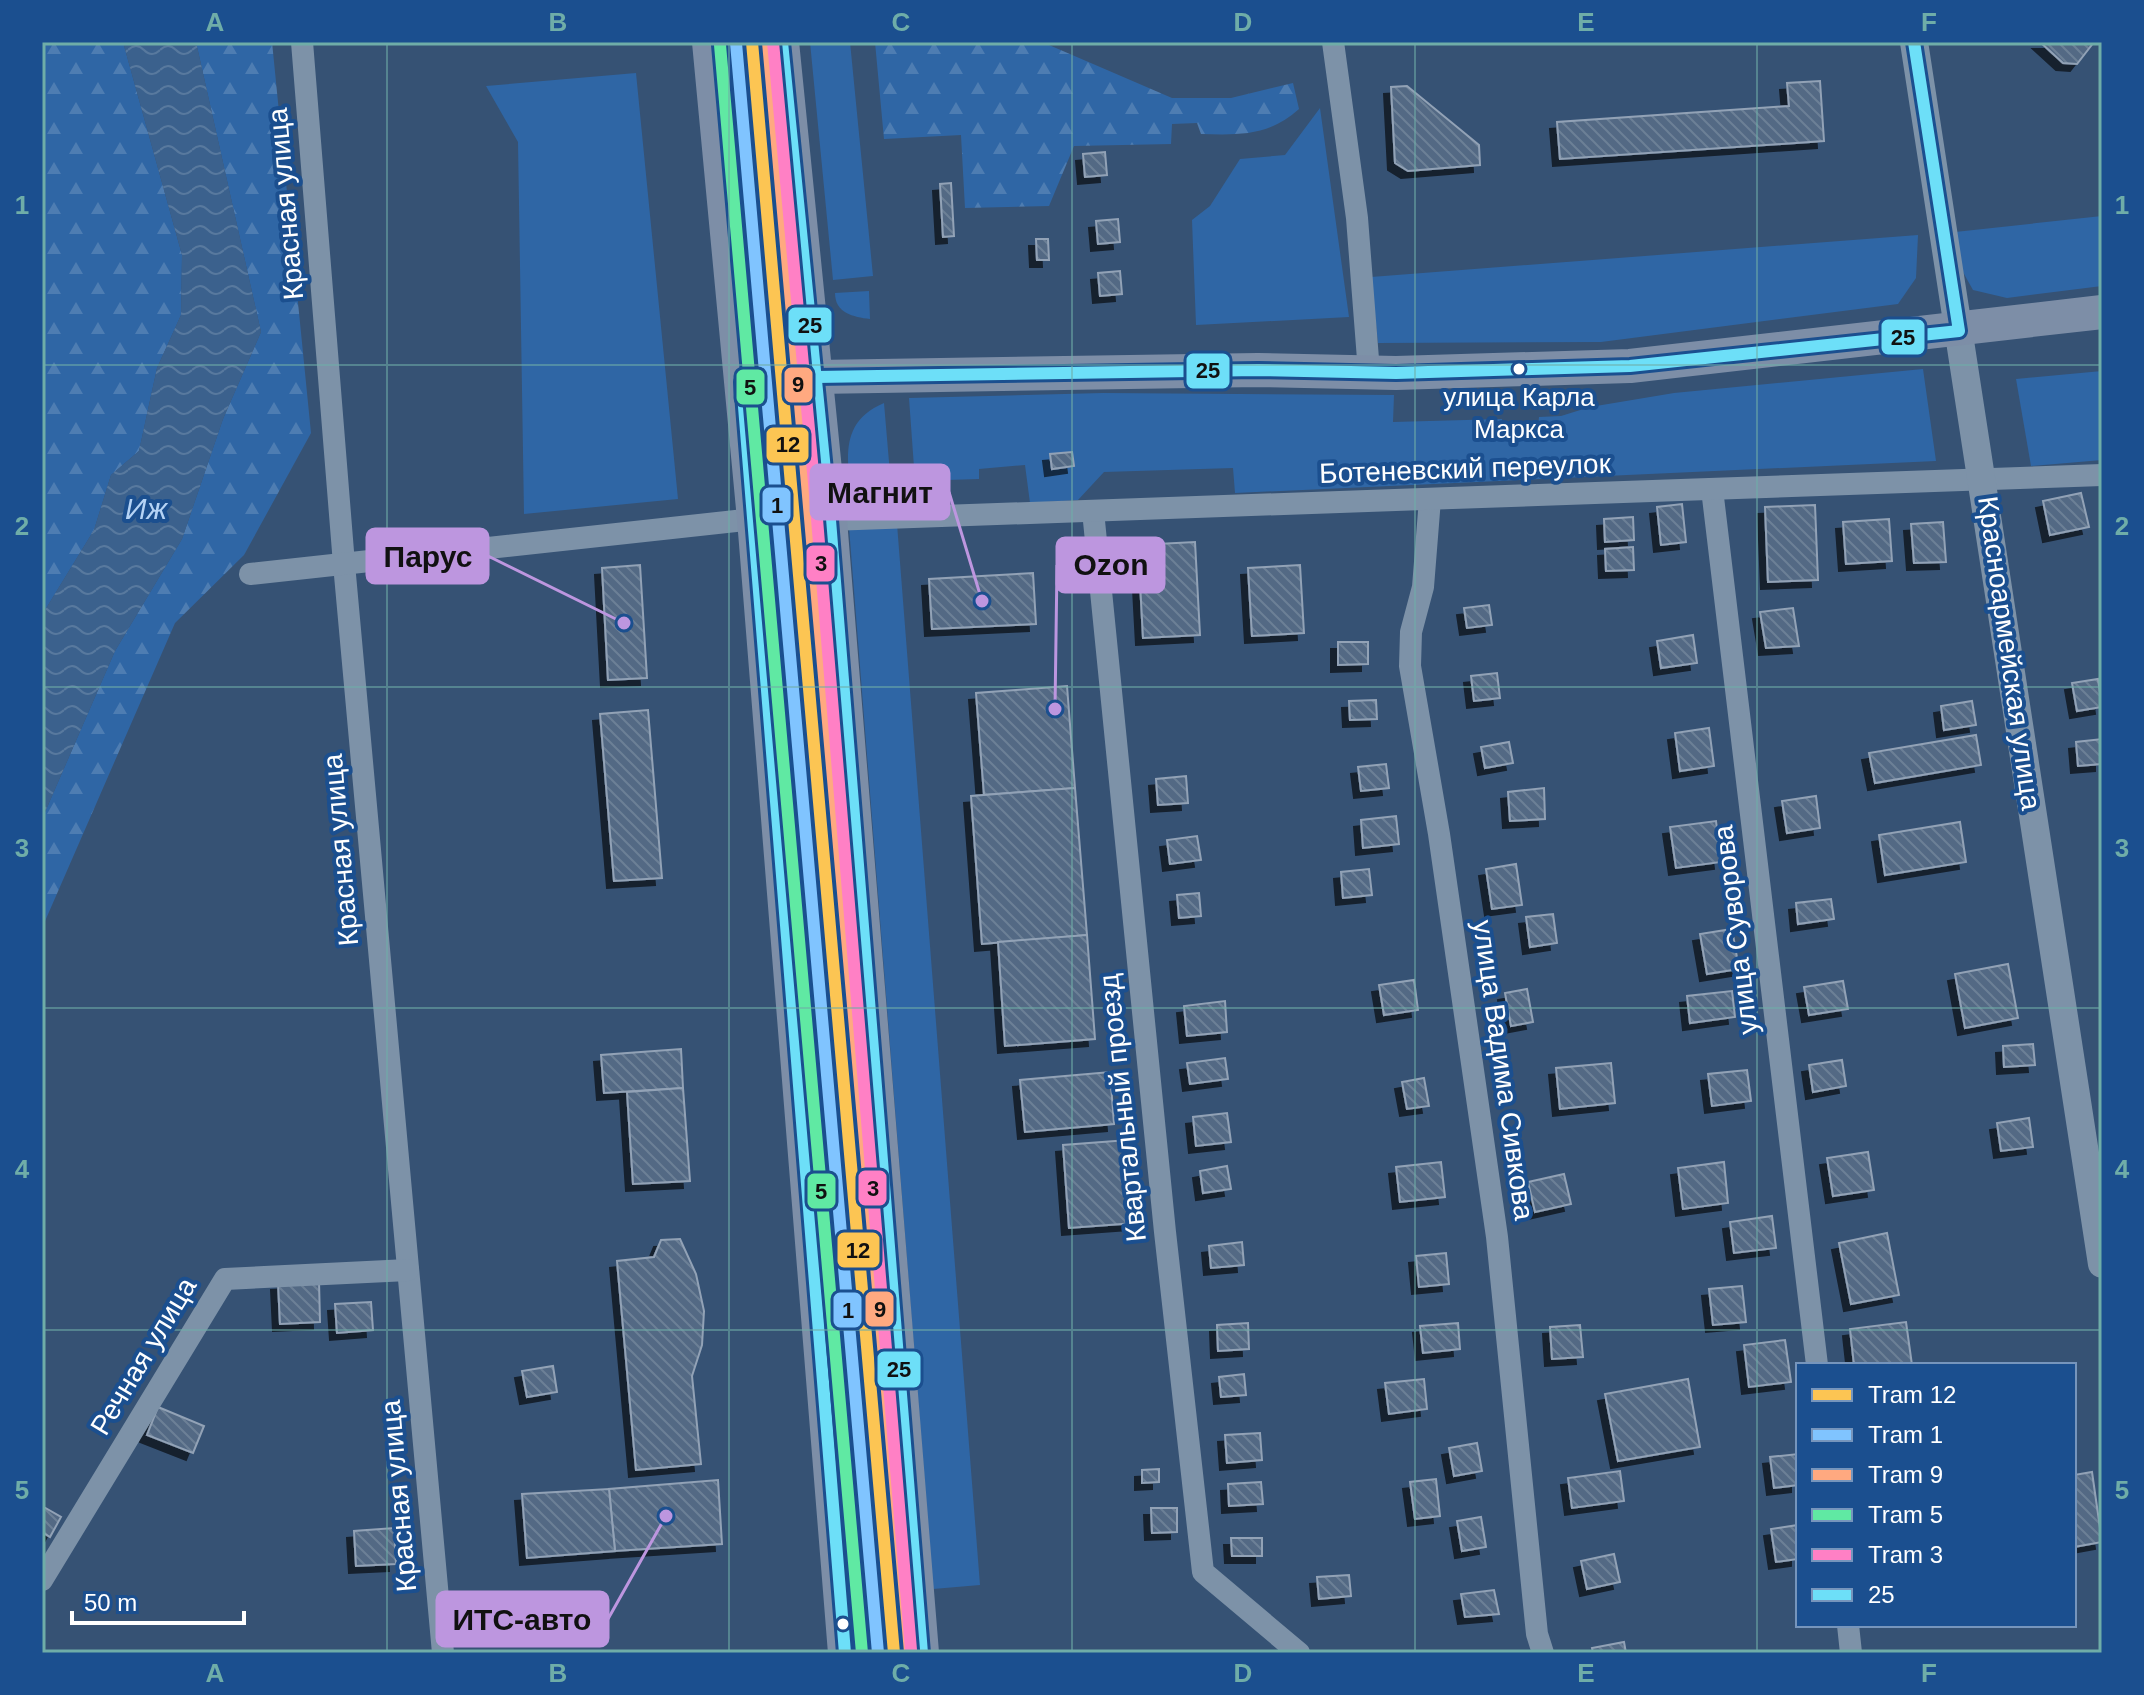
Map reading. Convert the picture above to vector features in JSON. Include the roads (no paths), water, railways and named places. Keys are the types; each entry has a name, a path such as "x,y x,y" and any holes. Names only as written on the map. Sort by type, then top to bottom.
{"main road":[{"path":"709,42 754,519 845,1653"},
{"path":"782,42 830,520 922,1653"},
{"path":"742,382 816,377 1258,370 1369,372 1630,366 1959,331 2102,312"}],"street":[{"name":"Красная улица","path":"302,42 344,564 443,1653"},
{"path":"1333,42 1357,218 1369,372"},
{"name":"Красноармейская улица","path":"1914,42 2094,1171 2102,1264"},
{"name":"Ботеневский переулок","path":"830,520 2102,475"},
{"name":"улица Суворова","path":"1712,489 1817,1363"},
{"name":"улица Вадима Сивкова","path":"1430,499 1423,587 1411,632 1410,666 1439,834 1497,1237 1537,1634 1543,1653"},
{"name":"Квартальный проезд","path":"1093,511 1165,1232 1203,1572 1299,1653"},
{"path":"250,574 754,519"},
{"name":"Речная улица","path":"42,1580 225,1279 408,1270"},
{"path":"1848,1627 1851,1653"}],"water":[{"name":"Иж","path":"123,42 196,42 261,332 223,419 182,539 115,651 42,819 42,615 94,530 111,475 139,451 157,368 181,315 182,255"}],"tram line":[{"name":"12","path":"752,42 894,1653"},
{"name":"9","path":"768,42 910,1652"},
{"name":"3","path":"773,42 814,483 911,1650"},
{"name":"1","path":"736,43 878,1653"},
{"name":"5","path":"720,45 862,1653"}],"place":[{"name":"улица Карла Маркса","path":"1519,369"},
{"name":"Магнит","path":"982,601"},
{"name":"Парус","path":"624,623"},
{"name":"Ozon","path":"1055,709"},
{"name":"ИТС-авто","path":"666,1516"}]}
